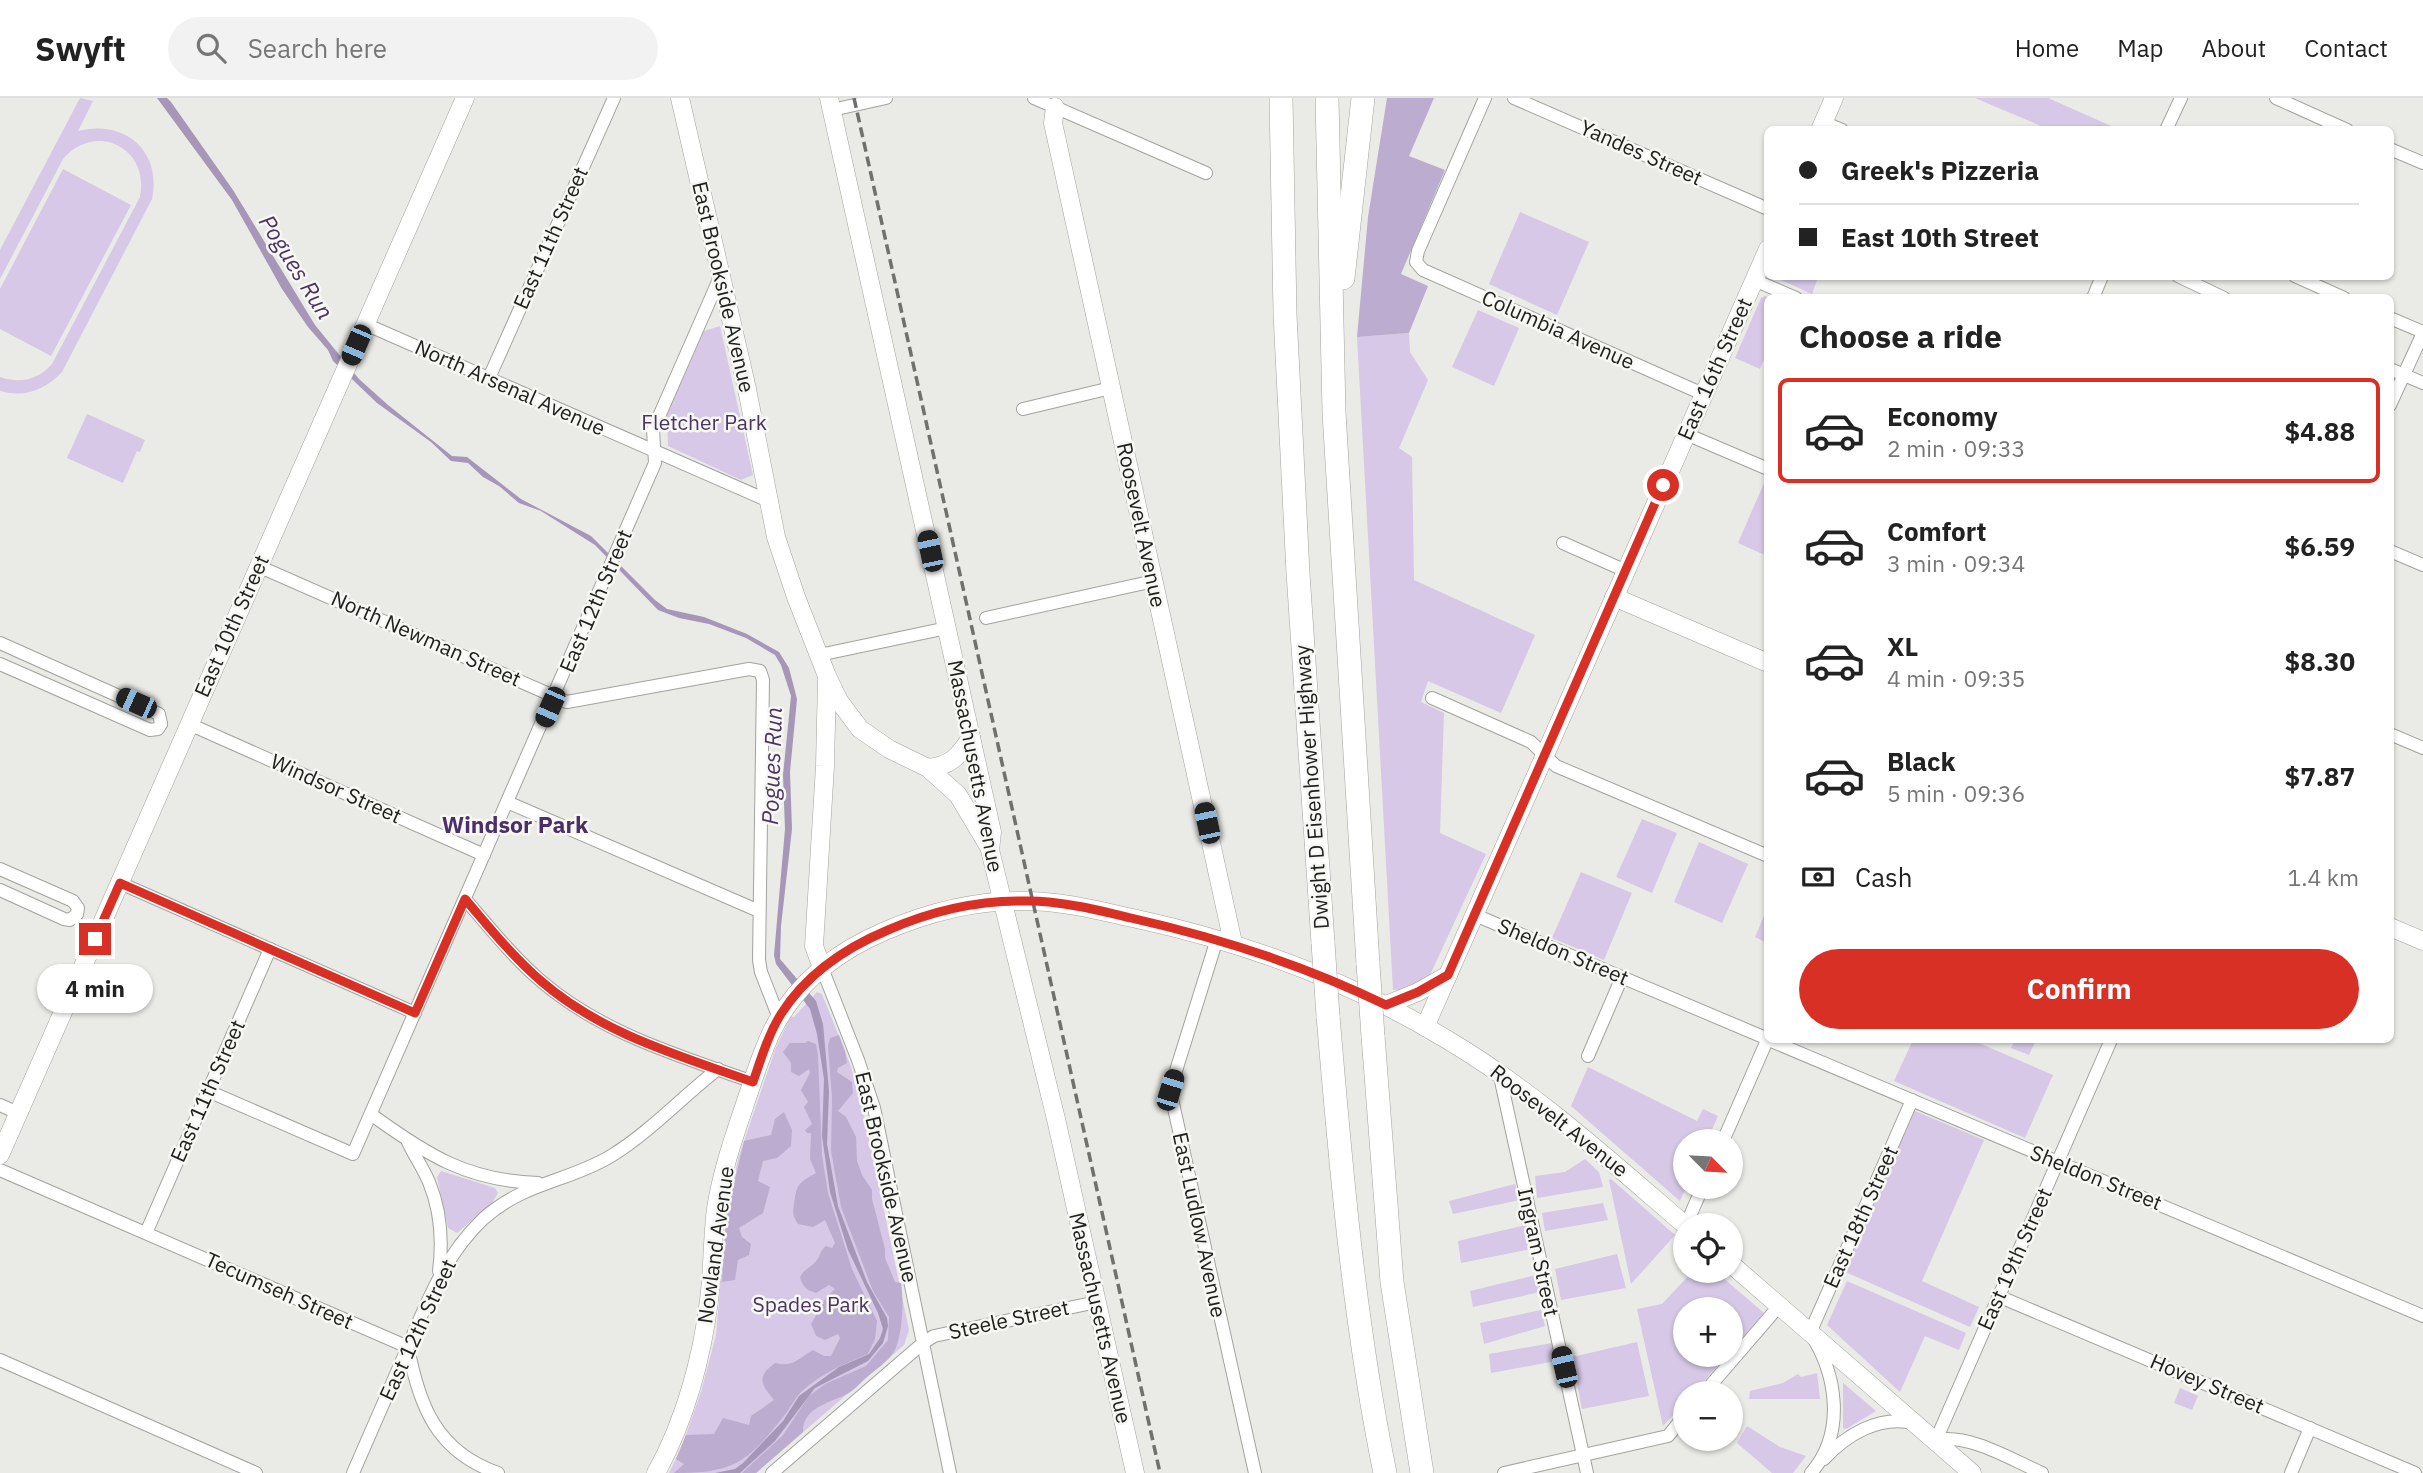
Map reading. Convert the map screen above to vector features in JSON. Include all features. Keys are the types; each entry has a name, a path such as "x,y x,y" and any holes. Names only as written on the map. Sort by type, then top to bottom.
{"highway":[{"name":"Dwight D Eisenhower Highway","path":"1281,98 1285,314 1298,573 1328,1016 1353,1284 1385,1473"},
{"path":"1327,98 1334,413 1368,964 1392,1282 1422,1473"},
{"path":"1334,413 1341,298 1363,98"}],"street":[{"name":"East 10th Street","path":"0,1155 466,98"},
{"name":"East 11th Street","path":"489,378 614,98"},
{"name":"East Brookside Avenue","path":"680,98 771,502 776,537 827,676 839,701 860,729 889,749 928,768 958,795 990,850"},
{"path":"831,104 886,98"},
{"path":"1034,98 1057,103 1206,173"},
{"name":"Columbia Avenue","path":"1485,98 1418,251 1416,262 1423,270 1703,394"},
{"name":"Yandes Street","path":"1514,98 1764,207"},
{"path":"1822,126 1834,98"},
{"path":"2168,126 2181,98"},
{"path":"2276,98 2338,126"},
{"name":"Roosevelt Avenue","path":"1057,103 1052,119 1154,581 1225,941 1311,970 1386,1005 1499,1072 1561,1118 1673,1214"},
{"name":"Massachusetts Avenue","path":"831,104 992,832 990,850 1041,1054 1135,1473"},
{"path":"2394,151 2423,163"},
{"name":"East 16th Street","path":"1425,1027 1764,258"},
{"name":"East 12th Street","path":"208,1091 353,1154 655,463 653,430 721,275"},
{"path":"1754,280 1787,294"},
{"path":"2186,280 2216,294"},
{"path":"2304,280 2335,294"},
{"path":"2394,320 2423,332 2394,396"},
{"name":"North Arsenal Avenue","path":"365,324 771,502"},
{"path":"2394,371 2423,383"},
{"path":"1023,409 1111,388"},
{"path":"1686,434 1764,467"},
{"path":"1563,543 1626,571"},
{"path":"2394,553 2423,565"},
{"name":"North Newman Street","path":"258,566 567,702 749,669 760,671 764,680 759,911"},
{"path":"986,618 1154,581"},
{"path":"1614,597 1764,661"},
{"path":"819,655 947,628"},
{"path":"0,643 159,713 161,724 158,729 150,730 0,664"},
{"name":"East Brookside Avenue","path":"827,676 825,766 814,946 871,1097 950,1473"},
{"path":"1432,698 1531,742 1556,766 1764,854"},
{"name":"Windsor Street","path":"161,724 186,729 484,855"},
{"path":"2394,736 2423,748"},
{"path":"928,768 938,768 953,762 971,737"},
{"path":"507,802 759,911 760,964 783,1012"},
{"path":"0,869 73,901 78,908 78,914"},
{"path":"120,883 415,1013"},
{"path":"0,890 64,919 70,920 78,914"},
{"path":"465,899 535,976 569,1003 623,1034 753,1082"},
{"name":"Nowland Avenue","path":"656,1473 675,1433 702,1345 718,1198 726,1163 764,1048 783,1012 822,968 844,950 902,923 950,909 1003,902 1033,901 1065,905 1143,920 1225,941"},
{"path":"78,914 102,925"},
{"name":"Sheldon Street","path":"1475,915 1764,1037"},
{"path":"2394,929 2423,941"},
{"name":"East Ludlow Avenue","path":"1225,941 1170,1090 1255,1473"},
{"name":"East 11th Street","path":"146,1233 270,949"},
{"path":"1386,1005 1418,992 1448,975"},
{"path":"1588,1055 1622,976"},
{"path":"1728,1129 1766,1043"},
{"name":"Sheldon Street","path":"1777,1043 2423,1316"},
{"name":"East 19th Street","path":"1936,1440 2110,1043"},
{"path":"372,1115 408,1142 448,1165 500,1180 542,1183 576,1173 611,1156 719,1069"},
{"name":"Ingram Street","path":"1499,1072 1587,1473"},
{"name":"East 18th Street","path":"1810,1333 1912,1100"},
{"path":"0,1105 18,1113"},
{"path":"408,1142 428,1180 439,1213 442,1241 440,1275"},
{"name":"Tecumseh Street","path":"0,1170 408,1347"},
{"name":"East 12th Street","path":"353,1473 440,1275 458,1247 484,1218 512,1198 542,1183"},
{"path":"1743,1274 1972,1473"},
{"name":"Hovey Street","path":"1998,1296 2415,1473"},
{"name":"Steele Street","path":"923,1343 934,1336 1097,1302"},
{"path":"1714,1381 1779,1306"},
{"path":"1810,1333 1828,1365 1834,1398 1829,1440 1812,1471"},
{"path":"772,1473 923,1343"},
{"path":"408,1347 415,1385 439,1431 466,1458 498,1473"},
{"path":"0,1360 256,1473"},
{"path":"1812,1471 1835,1448 1869,1427 1897,1421 1917,1424"},
{"path":"2291,1473 2310,1428"},
{"path":"1504,1473 1668,1436 1673,1430"},
{"path":"1936,1440 1965,1441 2042,1473"}],"green space":[{"path":"80,98 93,101 78,131 111,130 136,142 145,153 154,182 152,199 62,372 49,384 34,391 18,394 0,391 0,377 28,379 41,374 52,364 140,197 141,180 137,165 129,153 118,145 105,141 90,142 76,148 63,159 0,279 0,250"},
{"path":"1975,98 2048,98 2111,126 2041,126"},
{"path":"63,169 131,205 51,356 0,329 0,289"},
{"path":"1520,212 1589,242 1557,315 1489,284"},
{"path":"1781,280 1817,280 1812,294"},
{"path":"1764,296 1764,359 1760,369 1735,358"},
{"path":"1478,310 1519,328 1494,386 1452,367"},
{"name":"Fletcher Park","path":"720,326 753,475 741,480 668,446 667,415 704,331"},
{"path":"1409,333 1410,352 1428,380 1399,448 1412,457 1414,580 1535,635 1501,713 1428,681 1421,702 1444,713 1440,833 1486,854 1430,975 1411,989 1393,990 1357,337"},
{"path":"87,414 145,440 140,452 137,451 123,483 67,458"},
{"path":"1764,483 1764,555 1738,543"},
{"path":"1642,819 1677,833 1652,893 1616,877"},
{"path":"1699,842 1748,864 1722,923 1674,902"},
{"path":"1581,872 1632,893 1604,960 1552,938"},
{"path":"1764,916 1764,942 1755,937"},
{"name":"Spades Park","path":"817,992 822,994 850,1064 861,1100 909,1330 904,1345 756,1473 669,1473 682,1446 701,1392 716,1335 726,1219 738,1159 776,1047 791,1016 794,1017"},
{"path":"1912,1043 1979,1043 2053,1075 2025,1138 1894,1081"},
{"path":"2014,1043 2035,1043 2029,1055 2011,1048"},
{"path":"1588,1067 1697,1121 1703,1109 1718,1116 1712,1129 1673,1129 1673,1195 1571,1106"},
{"path":"1911,1111 1984,1140 1922,1281 1979,1307 1970,1327 1843,1271"},
{"path":"1585,1159 1599,1172 1603,1187 1537,1198 1535,1176 1565,1172"},
{"path":"441,1171 495,1188 498,1193 492,1203 457,1233 448,1228 437,1177"},
{"path":"1609,1180 1673,1233 1673,1237 1631,1284"},
{"path":"1515,1184 1520,1200 1453,1214 1449,1201"},
{"path":"1603,1203 1608,1220 1545,1231 1542,1213"},
{"path":"1526,1225 1531,1249 1461,1263 1458,1241"},
{"path":"1617,1254 1626,1288 1561,1300 1555,1269"},
{"path":"1536,1275 1540,1292 1473,1307 1470,1291"},
{"path":"1847,1281 1966,1333 1959,1350 1925,1336 1900,1392 1827,1325"},
{"path":"1682,1283 1729,1283 1764,1313 1743,1337 1743,1297 1673,1297 1673,1367 1717,1367 1704,1381 1673,1381 1673,1416 1663,1426 1637,1309 1662,1304"},
{"path":"1541,1310 1545,1326 1484,1344 1480,1323"},
{"path":"1637,1342 1649,1396 1582,1409 1572,1357"},
{"path":"1552,1343 1556,1361 1491,1373 1489,1354"},
{"path":"1817,1373 1820,1399 1749,1399 1750,1391 1783,1383 1798,1374 1801,1377"},
{"path":"1843,1383 1876,1411 1846,1429 1843,1428"},
{"path":"2180,1388 2198,1396 2192,1410 2174,1403"},
{"path":"1747,1426 1780,1447 1806,1456 1793,1473 1772,1473 1743,1448 1743,1433"}],"shaded area":[{"path":"157,98 167,98 171,102 233,190 315,325 359,379 452,456 467,457 521,499 591,536 667,609 704,617 747,634 779,652 789,668 797,699 790,772 792,829 780,959 816,1001 823,1024 829,1091 827,1144 838,1206 867,1282 887,1318 888,1326 883,1343 868,1361 815,1388 775,1441 740,1473 715,1473 735,1469 743,1463 783,1421 799,1396 839,1367 869,1354 883,1329 848,1250 830,1192 822,1136 824,1079 810,1009 776,964 774,955 785,829 783,775 791,696 781,665 775,655 746,638 709,624 679,618 658,610 595,545 541,511 519,503 468,463 451,461 431,442 377,403 333,361 328,350 308,327 282,289 232,200"},
{"path":"1387,98 1434,98 1409,156 1445,170 1401,274 1428,286 1409,333 1357,337 1368,217"},
{"path":"839,1035 847,1063 838,1068 837,1072 852,1082 853,1093 838,1111 846,1117 856,1137 857,1161 872,1190 885,1258 895,1282 901,1283 902,1310 898,1341 891,1356 851,1392 811,1412 803,1432 756,1473 742,1473 783,1435 809,1396 825,1384 866,1366 888,1340 889,1317 873,1291 841,1207 831,1151 832,1098 828,1046 830,1038"},
{"path":"808,1041 816,1044 818,1055 822,1155 828,1193 852,1269 877,1321 875,1339 868,1354 825,1374 802,1391 770,1433 748,1455 711,1471 674,1473 684,1464 676,1459 686,1435 714,1434 723,1418 749,1425 751,1416 774,1400 762,1381 769,1368 775,1363 791,1363 813,1350 824,1356 831,1356 840,1338 838,1334 825,1340 816,1336 811,1324 827,1296 835,1289 829,1285 816,1293 813,1292 805,1288 800,1277 817,1260 826,1246 832,1248 835,1243 825,1220 813,1227 798,1224 793,1214 798,1187 816,1173 810,1159 811,1133 805,1130 812,1124 804,1107 808,1102 801,1090 810,1073 809,1069 799,1076 791,1072 791,1063 783,1052 790,1043"},
{"path":"784,1112 792,1130 791,1146 777,1158 763,1161 758,1181 770,1187 763,1213 739,1228 742,1237 751,1244 749,1255 738,1260 735,1280 722,1282 726,1219 744,1141 771,1135 775,1119"}],"railway":[{"path":"854,98 1160,1473"}],"district":[{"name":"Windsor Park","path":"515,825"}],"route":[{"path":"95,939 120,883 415,1013 465,899 535,976 581,1011 650,1046 753,1082 764,1048 786,1006 832,959 857,943 902,923 950,909 982,904 1026,901 1053,903 1205,935 1311,970 1386,1005 1418,992 1448,975 1663,485"}],"water label":[{"name":"Pogues Run","path":"296,267"},
{"name":"Pogues Run","path":"772,766"}]}
